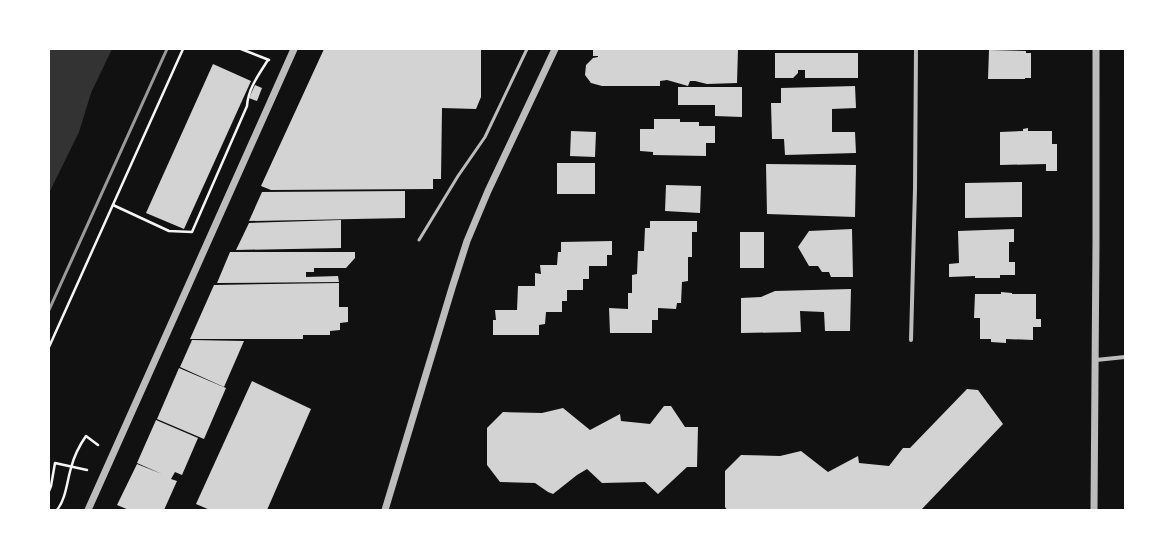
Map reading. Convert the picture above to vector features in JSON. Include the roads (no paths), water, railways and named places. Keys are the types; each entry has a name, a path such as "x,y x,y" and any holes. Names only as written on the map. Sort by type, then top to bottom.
{"street":[{"path":"88,510 294,49"},
{"path":"385,510 467,241 488,191 555,49"},
{"path":"911,340 915,189 916,49"},
{"path":"1094,510 1096,360 1096,49"},
{"path":"1096,360 1125,357"}],"lane":[{"path":"419,240 458,176 484,138 527,49"}],"railway":[{"path":"49,310 167,49"}]}
